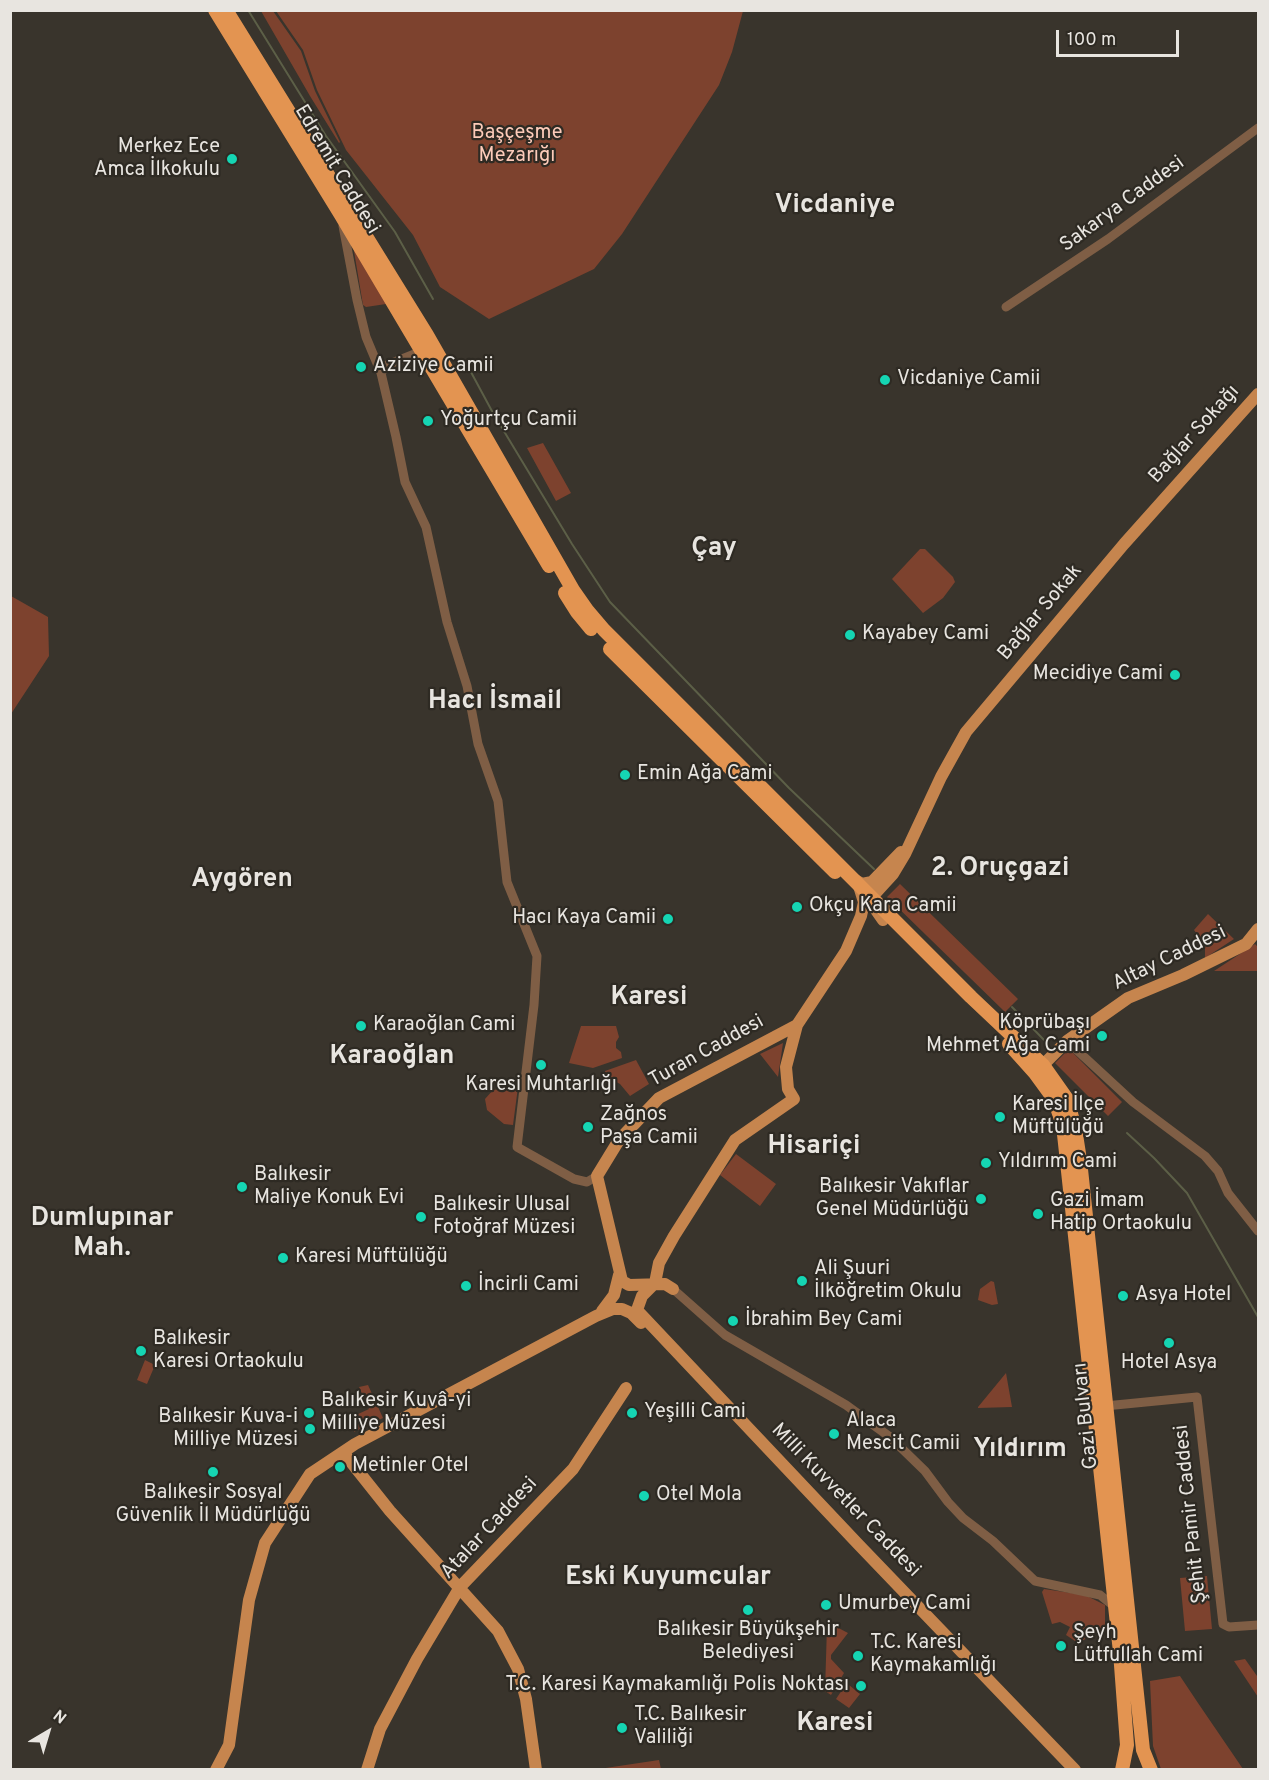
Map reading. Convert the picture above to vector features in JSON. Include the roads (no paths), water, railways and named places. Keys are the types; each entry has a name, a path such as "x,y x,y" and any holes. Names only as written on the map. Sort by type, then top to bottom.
{"highway":[{"name":"Edremit Caddesi","path":"215,10 341,214 438,349"},
{"name":"Edremit Caddesi","path":"226,10 427,335 438,349"},
{"path":"438,349 449,374 573,590 598,625 853,878 883,920 1022,1058 1039,1069"},
{"path":"438,349 466,428 583,619 595,634 699,739 971,997 1039,1069"},
{"name":"Gazi Bulvarı","path":"1039,1069 1067,1099 1076,1128 1142,1741 1151,1769"},
{"name":"Gazi Bulvarı","path":"1039,1069 1054,1099 1063,1125 1115,1607 1127,1744 1122,1770"}],"main road":[{"name":"Bağlar Sokağı","path":"1161,502 1258,394"},
{"name":"Bağlar Sokak","path":"912,840 966,732 1161,502"},
{"name":"Turan Caddesi","path":"655,1283 659,1263 735,1140 794,1099 788,1089 786,1067 797,1024 841,960 869,898 892,870 912,840"},
{"name":"Altay Caddesi","path":"1039,1069 1067,1041 1128,998 1183,975 1246,944 1258,929"},
{"name":"Turan Caddesi","path":"597,1176 619,1140 659,1098 797,1024"},
{"path":"597,1176 619,1275 625,1284 665,1284 673,1289"},
{"path":"596,1316 614,1295 619,1275"},
{"name":"Milli Kuvvetler Caddesi","path":"655,1283 642,1296 638,1310 679,1356 1075,1770"},
{"path":"216,1770 229,1745 249,1600 265,1543 309,1474 343,1452 510,1360 613,1309 626,1310 631,1313 679,1356"},
{"name":"Atalar Caddesi","path":"367,1770 385,1720 417,1659 460,1587 573,1469 626,1388"},
{"path":"343,1452 390,1510 498,1631 518,1670 529,1714 537,1770"}],"street":[{"name":"Sakarya Caddesi","path":"1006,307 1108,239 1258,128"},
{"path":"341,214 366,337 381,373 405,482 426,527 447,622 467,686 478,744 498,801 507,882 537,956 534,1013 517,1147 573,1179 587,1182 597,1176"},
{"path":"381,373 387,365 438,349"},
{"path":"1067,1041 1124,1094 1205,1156 1218,1171 1228,1193 1258,1231"},
{"path":"673,1289 725,1335 871,1421 925,1471 956,1510 1035,1581 1100,1594 1115,1607"},
{"name":"Şehit Pamir Caddesi","path":"1105,1406 1197,1396 1222,1620 1225,1626 1235,1628 1258,1625"}],"waterway":[{"path":"248,10 326,136 395,232 433,299"},
{"path":"465,361 493,413 610,602 789,788 874,869"},
{"path":"1012,1007 1045,1041"},
{"path":"1127,1133 1187,1193 1258,1317"}],"place":[{"name":"Merkez Ece Amca İlkokulu","path":"232,159"},
{"name":"Aziziye Camii","path":"361,367"},
{"name":"Vicdaniye Camii","path":"885,380"},
{"name":"Yoğurtçu Camii","path":"428,421"},
{"name":"Kayabey Cami","path":"850,635"},
{"name":"Mecidiye Cami","path":"1175,675"},
{"name":"Emin Ağa Cami","path":"625,775"},
{"name":"Okçu Kara Camii","path":"797,907"},
{"name":"Hacı Kaya Camii","path":"668,919"},
{"name":"Karaoğlan Cami","path":"361,1026"},
{"name":"Köprübaşı Mehmet Ağa Cami","path":"1102,1036"},
{"name":"Karesi Muhtarlığı","path":"541,1065"},
{"name":"Karesi İlçe Müftülüğü","path":"1000,1117"},
{"name":"Zağnos Paşa Camii","path":"588,1127"},
{"name":"Yıldırım Cami","path":"986,1163"},
{"name":"Balıkesir Maliye Konuk Evi","path":"242,1187"},
{"name":"Balıkesir Vakıflar Genel Müdürlüğü","path":"981,1199"},
{"name":"Gazi İmam Hatip Ortaokulu","path":"1038,1214"},
{"name":"Balıkesir Ulusal Fotoğraf Müzesi","path":"421,1217"},
{"name":"Karesi Müftülüğü","path":"283,1258"},
{"name":"Ali Şuuri İlköğretim Okulu","path":"802,1281"},
{"name":"İncirli Cami","path":"466,1286"},
{"name":"Asya Hotel","path":"1123,1296"},
{"name":"İbrahim Bey Cami","path":"733,1321"},
{"name":"Hotel Asya","path":"1169,1343"},
{"name":"Balıkesir Karesi Ortaokulu","path":"141,1351"},
{"name":"Balıkesir Kuvâ-yi Milliye Müzesi","path":"309,1413"},
{"name":"Yeşilli Cami","path":"632,1413"},
{"name":"Balıkesir Kuva-i Milliye Müzesi","path":"310,1429"},
{"name":"Alaca Mescit Camii","path":"834,1434"},
{"name":"Metinler Otel","path":"340,1467"},
{"name":"Balıkesir Sosyal Güvenlik İl Müdürlüğü","path":"213,1472"},
{"name":"Otel Mola","path":"644,1496"},
{"name":"Umurbey Cami","path":"826,1605"},
{"name":"Balıkesir Büyükşehir Belediyesi","path":"748,1610"},
{"name":"Şeyh Lütfullah Cami","path":"1061,1646"},
{"name":"T.C. Karesi Kaymakamlığı","path":"858,1656"},
{"name":"T.C. Karesi Kaymakamlığı Polis Noktası","path":"861,1686"},
{"name":"T.C. Balıkesir Valiliği","path":"622,1728"}],"district":[{"name":"Vicdaniye","path":"835,207"},
{"name":"Çay","path":"714,550"},
{"name":"Hacı İsmail","path":"495,703"},
{"name":"2. Oruçgazi","path":"1000,870"},
{"name":"Aygören","path":"242,881"},
{"name":"Karesi","path":"649,999"},
{"name":"Karaoğlan","path":"392,1058"},
{"name":"Hisariçi","path":"814,1148"},
{"name":"Dumlupınar Mah.","path":"102,1235"},
{"name":"Yıldırım","path":"1020,1451"},
{"name":"Eski Kuyumcular","path":"668,1579"},
{"name":"Karesi","path":"835,1725"}],"park label":[{"name":"Başçeşme Mezarığı","path":"517,146"}]}
